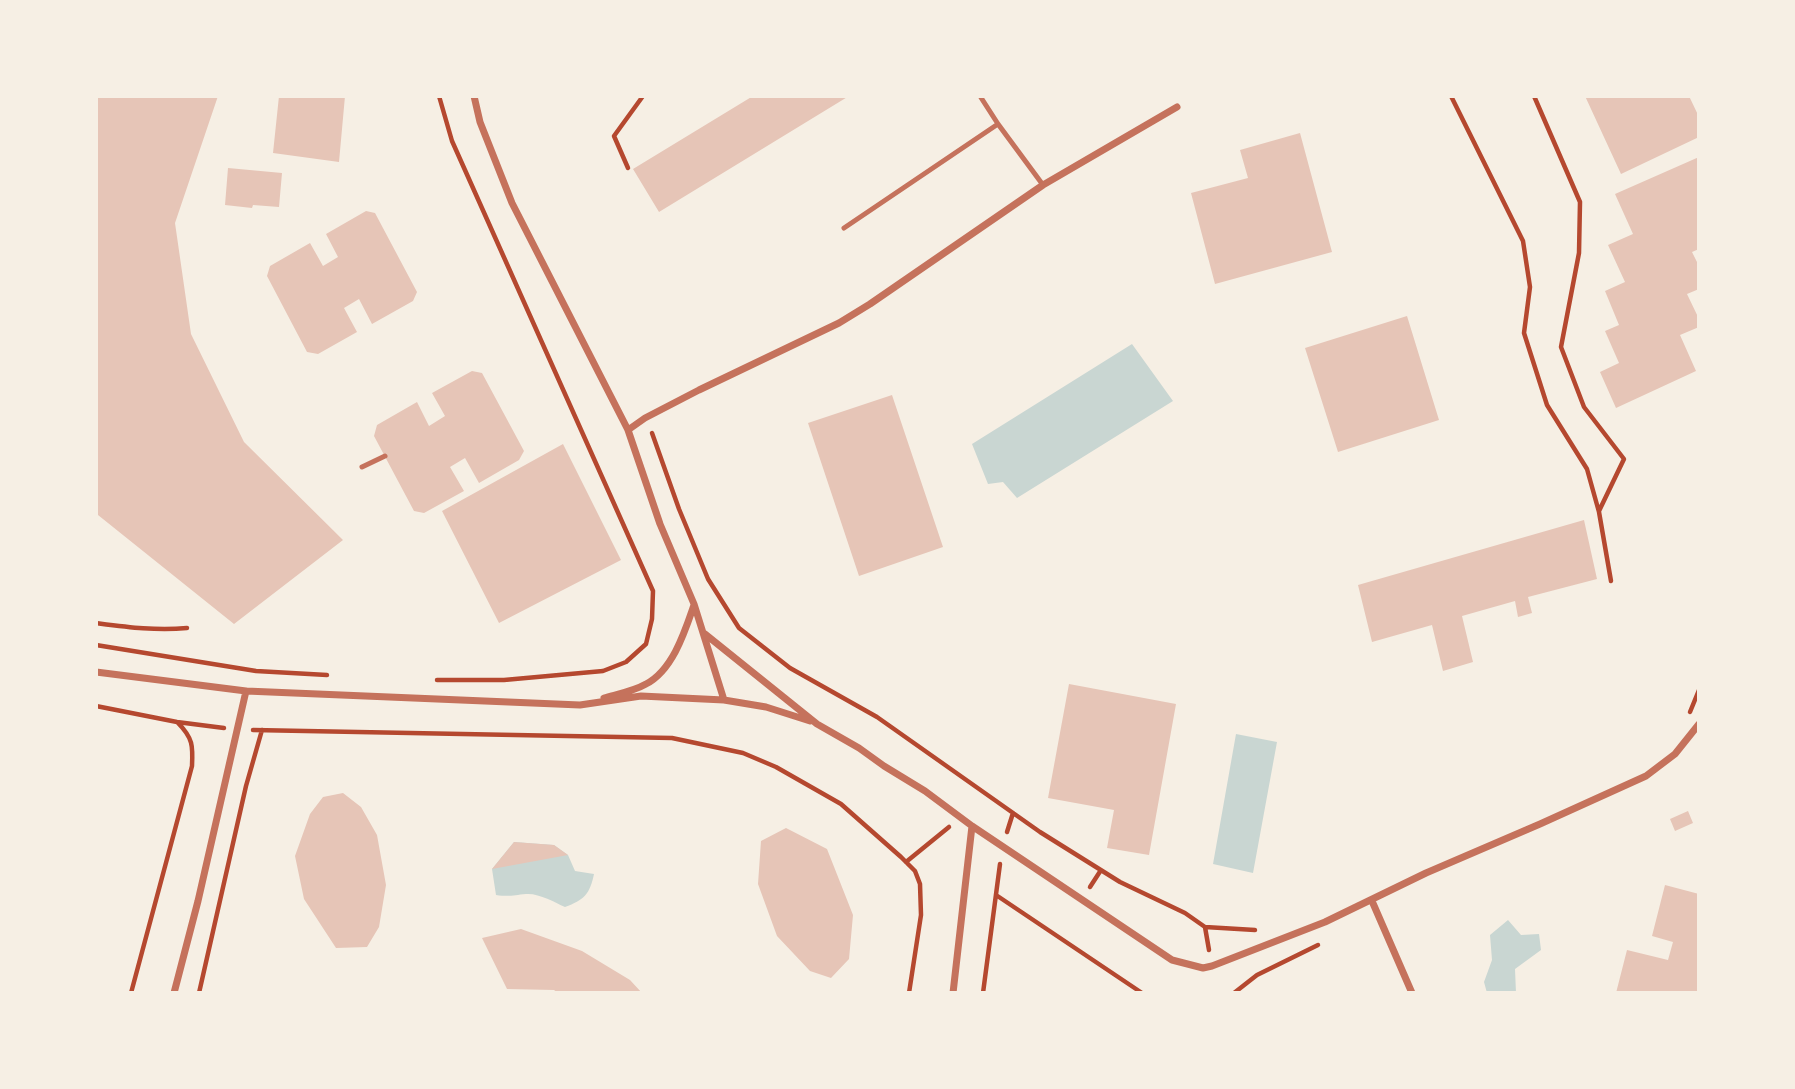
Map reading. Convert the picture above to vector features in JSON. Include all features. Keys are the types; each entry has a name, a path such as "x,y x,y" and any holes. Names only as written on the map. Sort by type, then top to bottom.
{"street":[{"path":"474,96 480,122 512,203 628,430 660,524 705,634 724,700"},
{"path":"628,430 645,418 699,390 838,323 870,304 1043,185 1177,107"},
{"path":"580,705 648,684 679,645 694,604"},
{"path":"705,634 817,724 925,791 960,818 1172,960 1203,968 1325,922 1426,873 1646,776 1675,754 1699,724"},
{"path":"96,672 246,691 580,705 641,696 724,700 766,707 817,724"},
{"path":"174,993 246,691"},
{"path":"953,993 972,826"},
{"path":"1372,901 1412,993"}],"lane":[{"path":"980,96 1043,185"},
{"path":"844,228 998,124"},
{"path":"362,467 385,456"}],"path":[{"path":"436,680 504,680 578,674 603,671 626,662 646,643 652,619 653,591 452,141 439,96"},
{"path":"628,168 614,136 643,96"},
{"path":"1451,96 1523,242 1530,287 1524,333 1547,405 1587,469 1599,512 1611,581"},
{"path":"1534,96 1580,202 1579,253 1561,347 1584,407 1623,459 1599,512"},
{"path":"645,418 708,579 739,628 790,667 877,717 1040,832 1120,882 1185,913 1205,928 1259,930"},
{"path":"96,623 143,629 187,628"},
{"path":"96,645 256,671 339,676"},
{"path":"1688,718 1699,690"},
{"path":"96,706 177,722 238,730 672,738 743,753 776,767 841,804 915,872 920,884 921,915 909,993"},
{"path":"131,993 192,766 193,748 189,733 177,722"},
{"path":"199,993 246,786 262,730"},
{"path":"984,993 1002,846 1013,813"},
{"path":"906,863 960,818"},
{"path":"996,895 1142,993"},
{"path":"1205,928 1212,966"}],"shaded area":[{"path":"1132,344 1173,401 1017,498 1003,482 988,484 972,444"},
{"path":"1236,734 1277,742 1253,873 1213,864"},
{"path":"514,842 554,845 568,855 575,871 594,874 588,891 577,902 565,907 536,895 496,895 492,869"},
{"path":"1508,920 1521,935 1539,934 1541,950 1515,969 1516,993 1487,993 1484,982 1492,960 1490,935"}],"building":[{"path":"96,96 218,96 175,223 191,334 244,442 343,540 234,624 96,511"},
{"path":"279,96 345,96 339,162 273,153"},
{"path":"753,96 849,96 659,212 633,169"},
{"path":"1585,96 1689,96 1699,117 1699,137 1621,174"},
{"path":"1300,133 1332,252 1215,284 1191,193 1248,178 1240,150"},
{"path":"1699,157 1699,249 1692,252 1699,266 1699,289 1687,294 1699,319 1699,327 1680,335 1696,371 1616,408 1600,372 1619,363 1605,331 1619,325 1605,291 1625,282 1608,245 1633,234 1615,194"},
{"path":"228,168 282,173 279,207 225,205"},
{"path":"366,211 375,213 417,292 413,301 372,324 359,299 344,308 357,332 318,354 307,352 267,276 270,266 310,243 323,266 338,257 326,234"},
{"path":"1407,316 1439,420 1338,452 1305,348"},
{"path":"472,371 482,373 524,451 519,460 479,483 465,458 450,467 464,491 424,513 414,511 374,436 377,425 417,402 429,426 445,416 432,393"},
{"path":"892,395 943,547 859,576 808,423"},
{"path":"563,444 621,560 499,623 442,511"},
{"path":"1584,520 1597,579 1528,597 1532,613 1518,617 1515,601 1462,616 1473,662 1443,671 1432,625 1372,642 1358,585"},
{"path":"1069,684 1176,704 1149,855 1107,848 1114,810 1048,798"},
{"path":"343,793 361,807 377,835 386,885 379,927 367,947 336,948 304,899 295,856 310,814 323,797"},
{"path":"1688,811 1693,823 1675,831 1670,819"},
{"path":"786,828 827,849 853,915 849,959 831,978 810,971 777,936 758,884 761,841"},
{"path":"514,842 554,845 568,855 492,869"},
{"path":"1665,885 1699,894 1699,993 1616,993 1627,950 1668,960 1673,942 1652,936"},
{"path":"521,929 582,951 630,980 642,993 558,993 554,990 507,989 482,938"}]}
